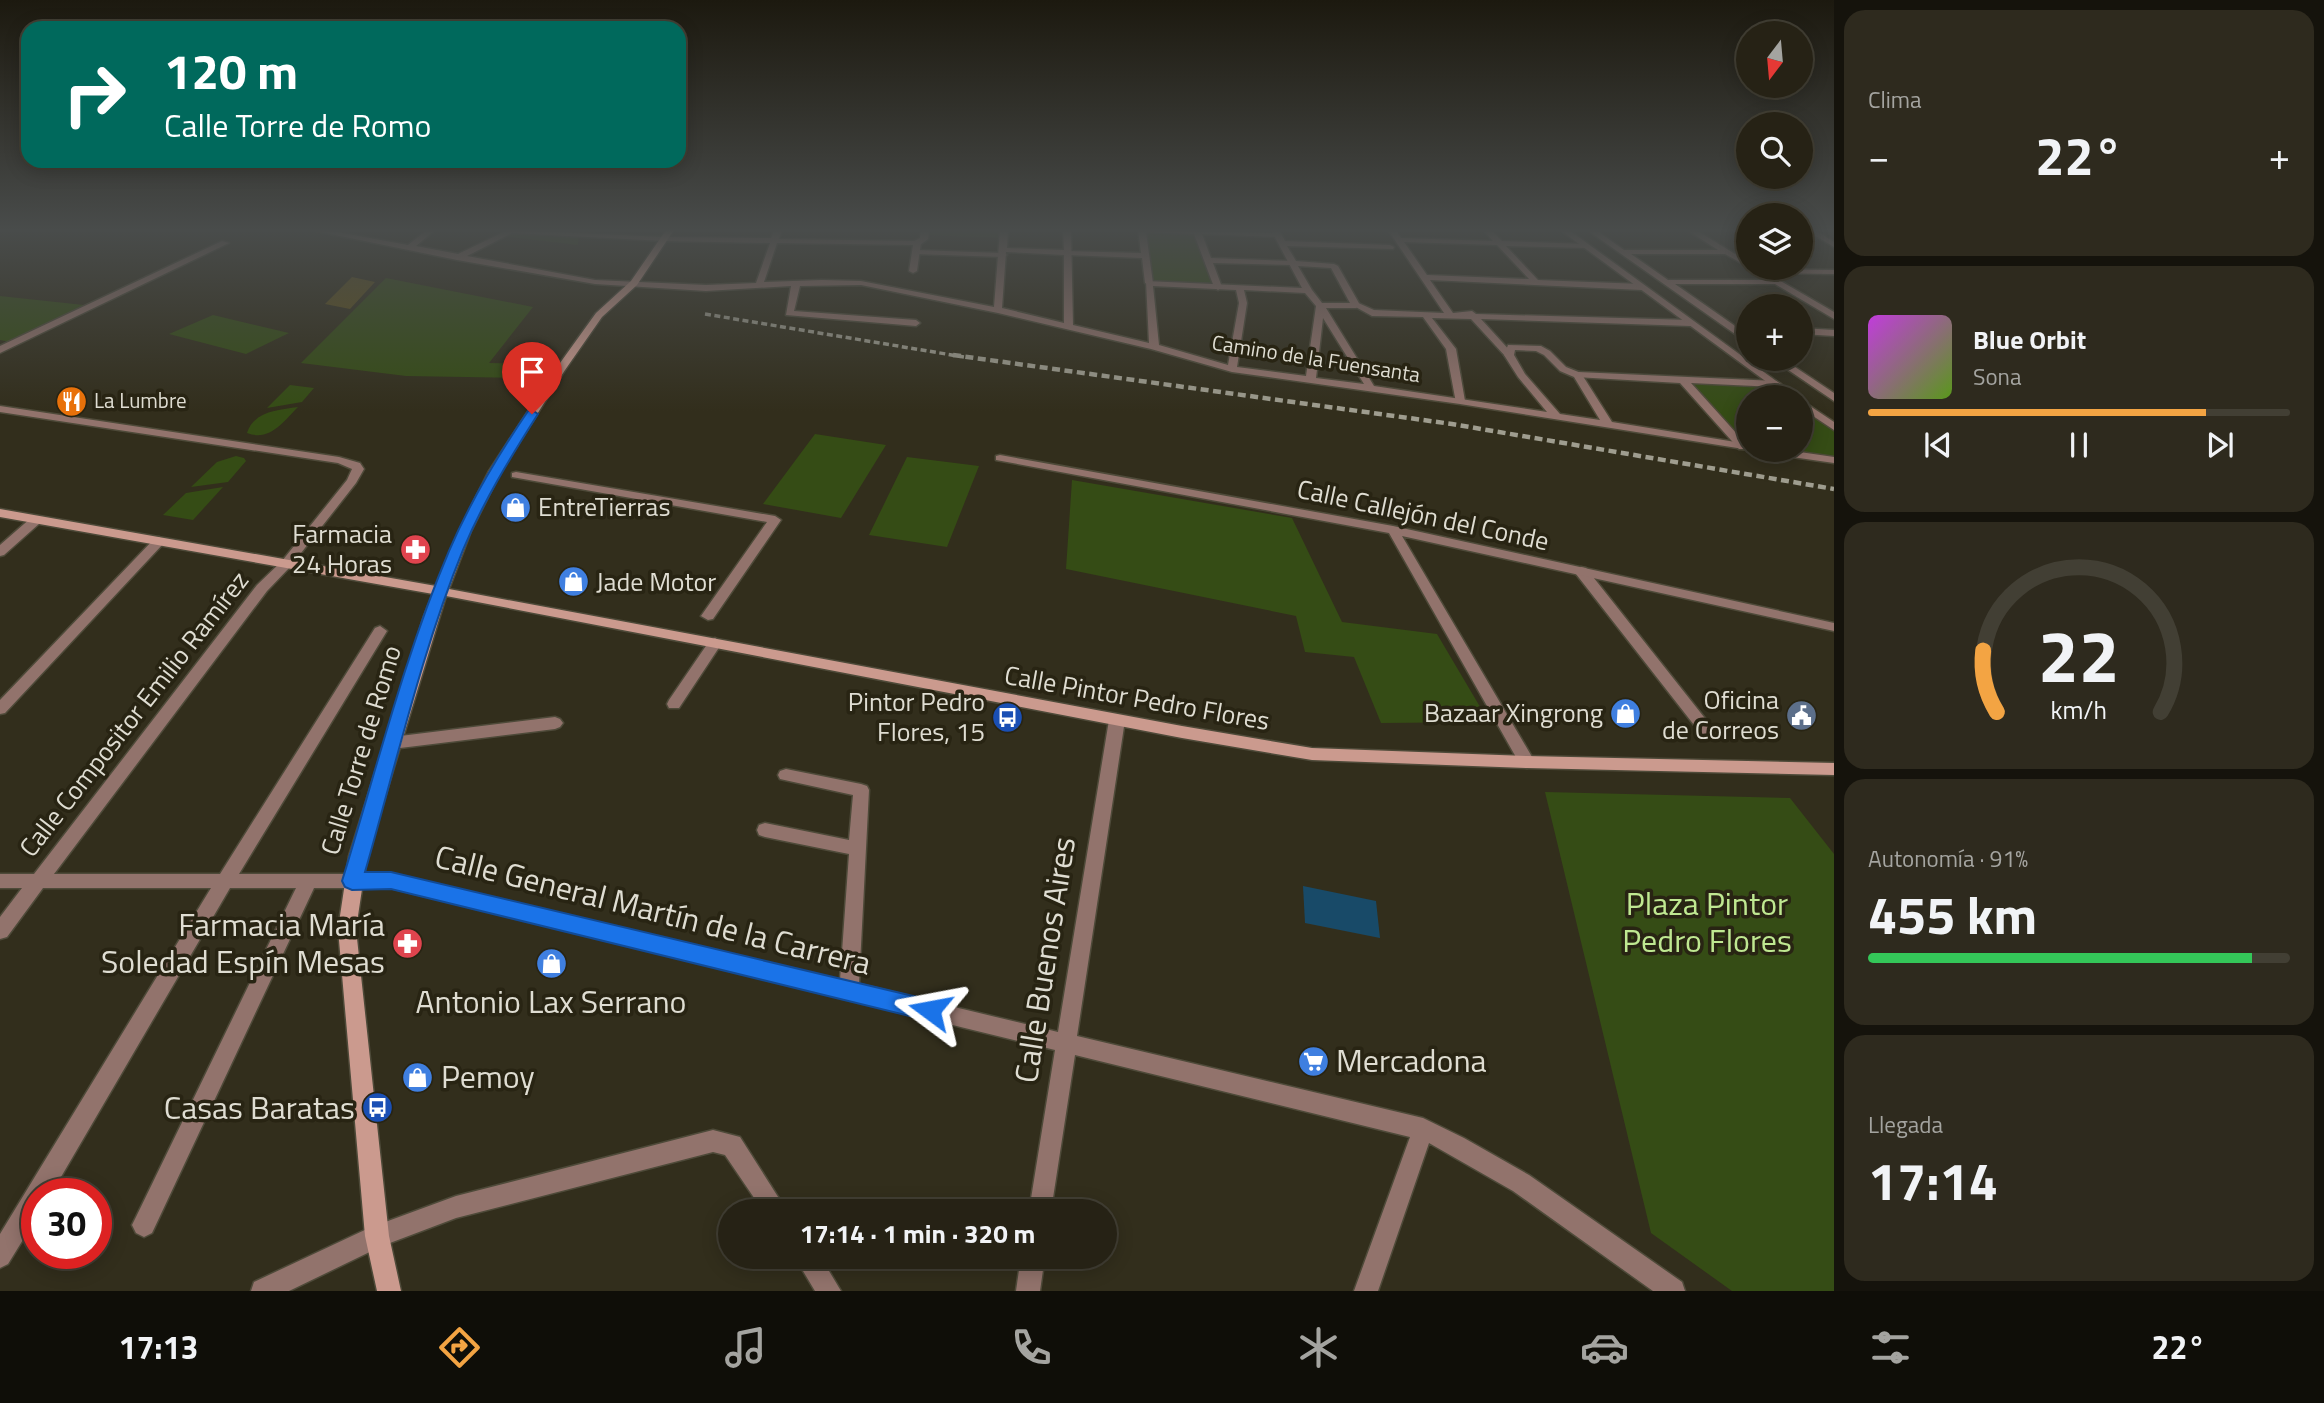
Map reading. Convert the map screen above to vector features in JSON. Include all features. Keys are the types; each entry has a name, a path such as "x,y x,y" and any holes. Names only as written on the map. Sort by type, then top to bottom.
{"main road":[{"name":"Calle Torre de Romo","path":"389,1291 377,1236 347,929 352,881 392,743 457,548 495,471 560,370 602,312 626,290"},
{"name":"Calle Pintor Pedro Flores","path":"0,513 441,591 1117,720 1312,754 1834,769"}],"street":[{"path":"0,350 126,290"},
{"path":"794,290 789,313 916,323"},
{"name":"Camino de la Fuensanta","path":"898,290 998,310 1154,347 1232,369 1556,415 1736,445"},
{"path":"998,310 1000,290"},
{"path":"1068,290 1069,327"},
{"path":"1150,290 1154,347"},
{"path":"1232,369 1243,303 1240,290"},
{"path":"1291,290 1308,291 1372,390"},
{"path":"1348,290 1356,305"},
{"path":"1433,290 1450,315"},
{"path":"1646,290 1776,384"},
{"path":"1678,290 1736,330"},
{"path":"1790,290 1834,316"},
{"path":"1320,306 1356,305 1372,313 1472,314 1691,323"},
{"path":"1311,379 1320,306"},
{"path":"1472,314 1509,355 1521,375 1556,415"},
{"path":"1426,315 1451,349 1460,401"},
{"path":"1813,332 1834,333"},
{"path":"1509,355 1511,347 1526,347 1548,353 1563,369 1578,375 1776,384"},
{"path":"1794,371 1834,398"},
{"path":"1578,375 1608,424"},
{"path":"1766,377 1804,378"},
{"path":"1683,380 1736,436"},
{"name":"Calle Compositor Emilio Ramírez","path":"0,409 339,460 355,465 358,469 352,481 286,564 262,588 0,931"},
{"path":"1813,411 1834,427"},
{"path":"1813,457 1834,460"},
{"name":"Calle Callejón del Conde","path":"1000,458 1392,530 1834,627"},
{"path":"516,475 775,520 708,616"},
{"path":"0,552 36,520"},
{"path":"1392,530 1527,762"},
{"path":"0,709 159,541"},
{"path":"1581,571 1710,735"},
{"path":"47,1178 224,882 380,631"},
{"path":"674,704 715,643"},
{"name":"Calle Buenos Aires","path":"1042,1199 1117,720"},
{"path":"392,743 555,723"},
{"path":"786,775 861,790 849,991"},
{"path":"765,830 857,849"},
{"name":"Calle General Martín de la Carrera","path":"0,881 391,881 1423,1129 1492,1163 1555,1204 1673,1291"},
{"name":"Calle Torre de Romo","path":"144,1226 299,905 307,883"},
{"path":"1366,1291 1423,1129"},
{"path":"263,1291 377,1236 456,1207 713,1141 732,1145 768,1199"},
{"path":"0,1256 21,1221"},
{"path":"815,1269 829,1291"},
{"path":"1028,1291 1031,1269"}],"green space":[{"path":"374,290 448,290 533,307 489,363 539,364 530,378 406,376 301,363"},
{"path":"0,296 93,306 15,343 0,340"},
{"path":"213,315 289,333 246,354 169,334"},
{"path":"1683,380 1777,385 1736,385 1736,435"},
{"path":"290,385 314,388 302,402 267,408"},
{"path":"298,407 276,429 263,435 247,433 250,426 261,416"},
{"path":"1813,412 1834,427 1834,460 1813,457"},
{"path":"815,434 886,445 841,518 763,504"},
{"path":"236,456 246,461 228,482 191,487 217,462"},
{"path":"907,457 979,466 947,547 869,535"},
{"path":"1072,480 1292,518 1342,622 1437,634 1489,722 1381,723 1354,657 1305,652 1296,616 1066,569"},
{"path":"223,487 193,520 163,515 186,493"},
{"name":"Plaza Pintor Pedro Flores","path":"1545,792 1790,798 1834,854 1834,1291 1732,1291 1651,1233"}],"water":[{"path":"1303,886 1376,901 1380,938 1305,923"}],"building":[{"path":"339,290 367,290 350,309 325,304"}],"railway":[{"path":"705,314 964,357"},
{"path":"953,355 1452,424 1834,489"}],"place":[{"name":"La Lumbre","path":"71,401"},
{"name":"EntreTierras","path":"515,507"},
{"name":"Farmacia 24 Horas","path":"415,549"},
{"name":"Jade Motor","path":"573,582"},
{"name":"Bazaar Xingrong","path":"1626,713"},
{"name":"Oficina de Correos","path":"1802,715"},
{"name":"Pintor Pedro Flores, 15","path":"1008,717"},
{"name":"Farmacia María Soledad Espín Mesas","path":"408,943"},
{"name":"Antonio Lax Serrano","path":"551,963"},
{"name":"Mercadona","path":"1313,1061"},
{"name":"Pemoy","path":"418,1077"},
{"name":"Casas Baratas","path":"378,1108"}],"route":[{"path":"532,414 495,471 457,548 431,616 352,881 391,881 930,1010"}]}
